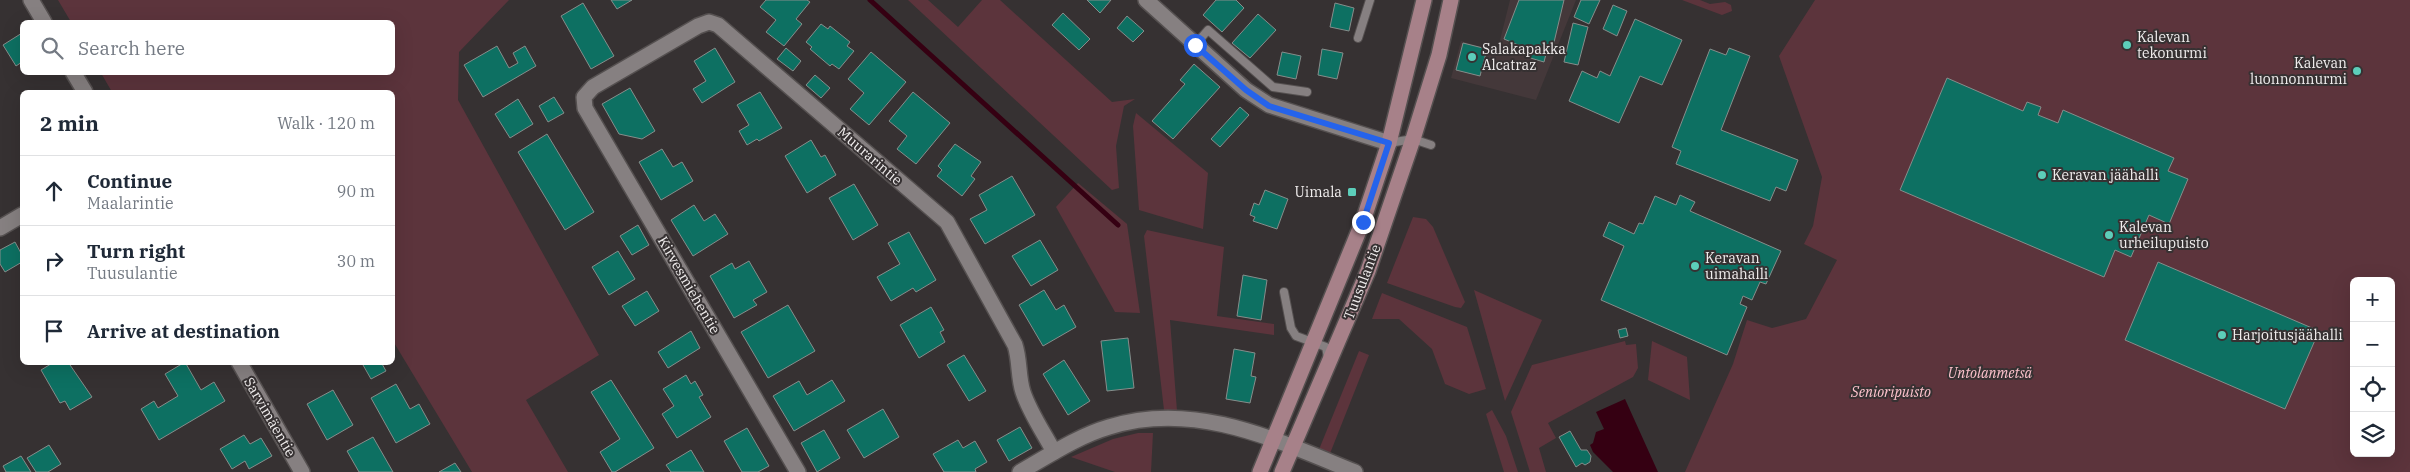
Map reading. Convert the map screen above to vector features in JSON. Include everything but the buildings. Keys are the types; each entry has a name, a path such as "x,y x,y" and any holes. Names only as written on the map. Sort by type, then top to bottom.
{"main road":[{"name":"Tuusulantie","path":"1260,472 1363,222 1389,143 1424,0"},
{"name":"Tuusulantie","path":"1282,472 1368,270 1413,139 1439,55 1452,0"}],"street":[{"path":"31,0 43,20"},
{"path":"1146,0 1246,90 1269,106 1389,143"},
{"name":"Muurarintie","path":"584,97 593,87 698,26 710,22 718,25 947,222 1015,345 1020,358 1022,389 1027,404 1054,452"},
{"path":"75,75 84,90"},
{"name":"Kirvesmiehentie","path":"584,97 584,108 798,472"},
{"path":"0,228 20,216"},
{"name":"Sarvimäentie","path":"241,365 302,472"},
{"path":"1020,472 1054,452 1107,427 1132,421 1158,418 1202,419 1254,431 1355,472"}],"lane":[{"path":"1358,38 1370,0"},
{"path":"1195,45 1208,30 1273,87 1307,92"},
{"path":"1389,143 1413,139 1431,145"},
{"path":"1284,292 1291,328 1296,336 1314,341 1326,347 1329,363"}],"shaded area":[{"path":"1510,0 1576,0 1536,100 1451,78 1461,41 1497,52"},
{"path":"1625,399 1658,472 1613,472 1593,452 1590,445 1593,443 1596,432 1604,429 1596,412"}],"green space":[{"path":"58,0 509,0 459,52 458,100 599,355 526,400 568,472 472,472 395,344 395,90 111,90 102,75 395,75 395,20 70,20"},
{"path":"908,0 928,0 958,27 982,0 1000,0 1112,102 1135,99 1124,106 1116,146 1119,188 1112,190"},
{"path":"1682,0 1700,0 1710,4 1725,2 1731,5 1732,11 1722,15"},
{"name":"Kalevan urheilupuisto","path":"1815,0 2410,0 2410,472 1685,472 1733,364 1747,320 1772,328 1806,319 1837,260 1804,244 1813,226 1822,177 1779,56"},
{"path":"1136,113 1208,173 1203,229 1139,210 1133,126"},
{"path":"1078,183 1127,224 1140,313 1115,312 1056,207"},
{"path":"1413,217 1426,219 1433,227 1465,302 1461,308 1387,283"},
{"path":"1147,230 1224,247 1217,316 1274,324 1274,335 1170,320 1177,411 1164,410 1144,236"},
{"path":"1474,290 1542,320 1505,401"},
{"path":"1382,293 1467,327 1486,389 1469,394 1445,384 1432,349 1399,319 1372,319"},
{"path":"1625,341 1626,345 1636,344 1638,368 1633,377 1548,423 1556,438 1539,448 1546,472 1530,472 1511,412 1532,365"},
{"path":"1652,341 1687,357 1690,400 1648,380"},
{"path":"1359,351 1369,355 1329,456 1318,452"},
{"path":"1492,410 1506,436 1518,472 1504,472 1486,414"},
{"path":"1138,433 1153,433 1151,472 1115,472 1071,457 1113,439"}],"waterway":[{"path":"870,0 1118,225"}],"place":[{"name":"Kalevan tekonurmi","path":"2127,45"},
{"name":"Salakapakka Alcatraz","path":"1472,57"},
{"name":"Kalevan luonnonnurmi","path":"2357,71"},
{"name":"Keravan jäähalli","path":"2042,175"},
{"name":"Uimala","path":"1352,192"},
{"name":"Kalevan urheilupuisto","path":"2109,235"},
{"name":"Keravan uimahalli","path":"1695,266"},
{"name":"Harjoitusjäähalli","path":"2222,335"}],"route":[{"path":"1195,45 1246,90 1269,106 1389,143 1363,222"}],"park label":[{"name":"Untolanmetsä","path":"1990,373"},
{"name":"Senioripuisto","path":"1891,392"}]}
